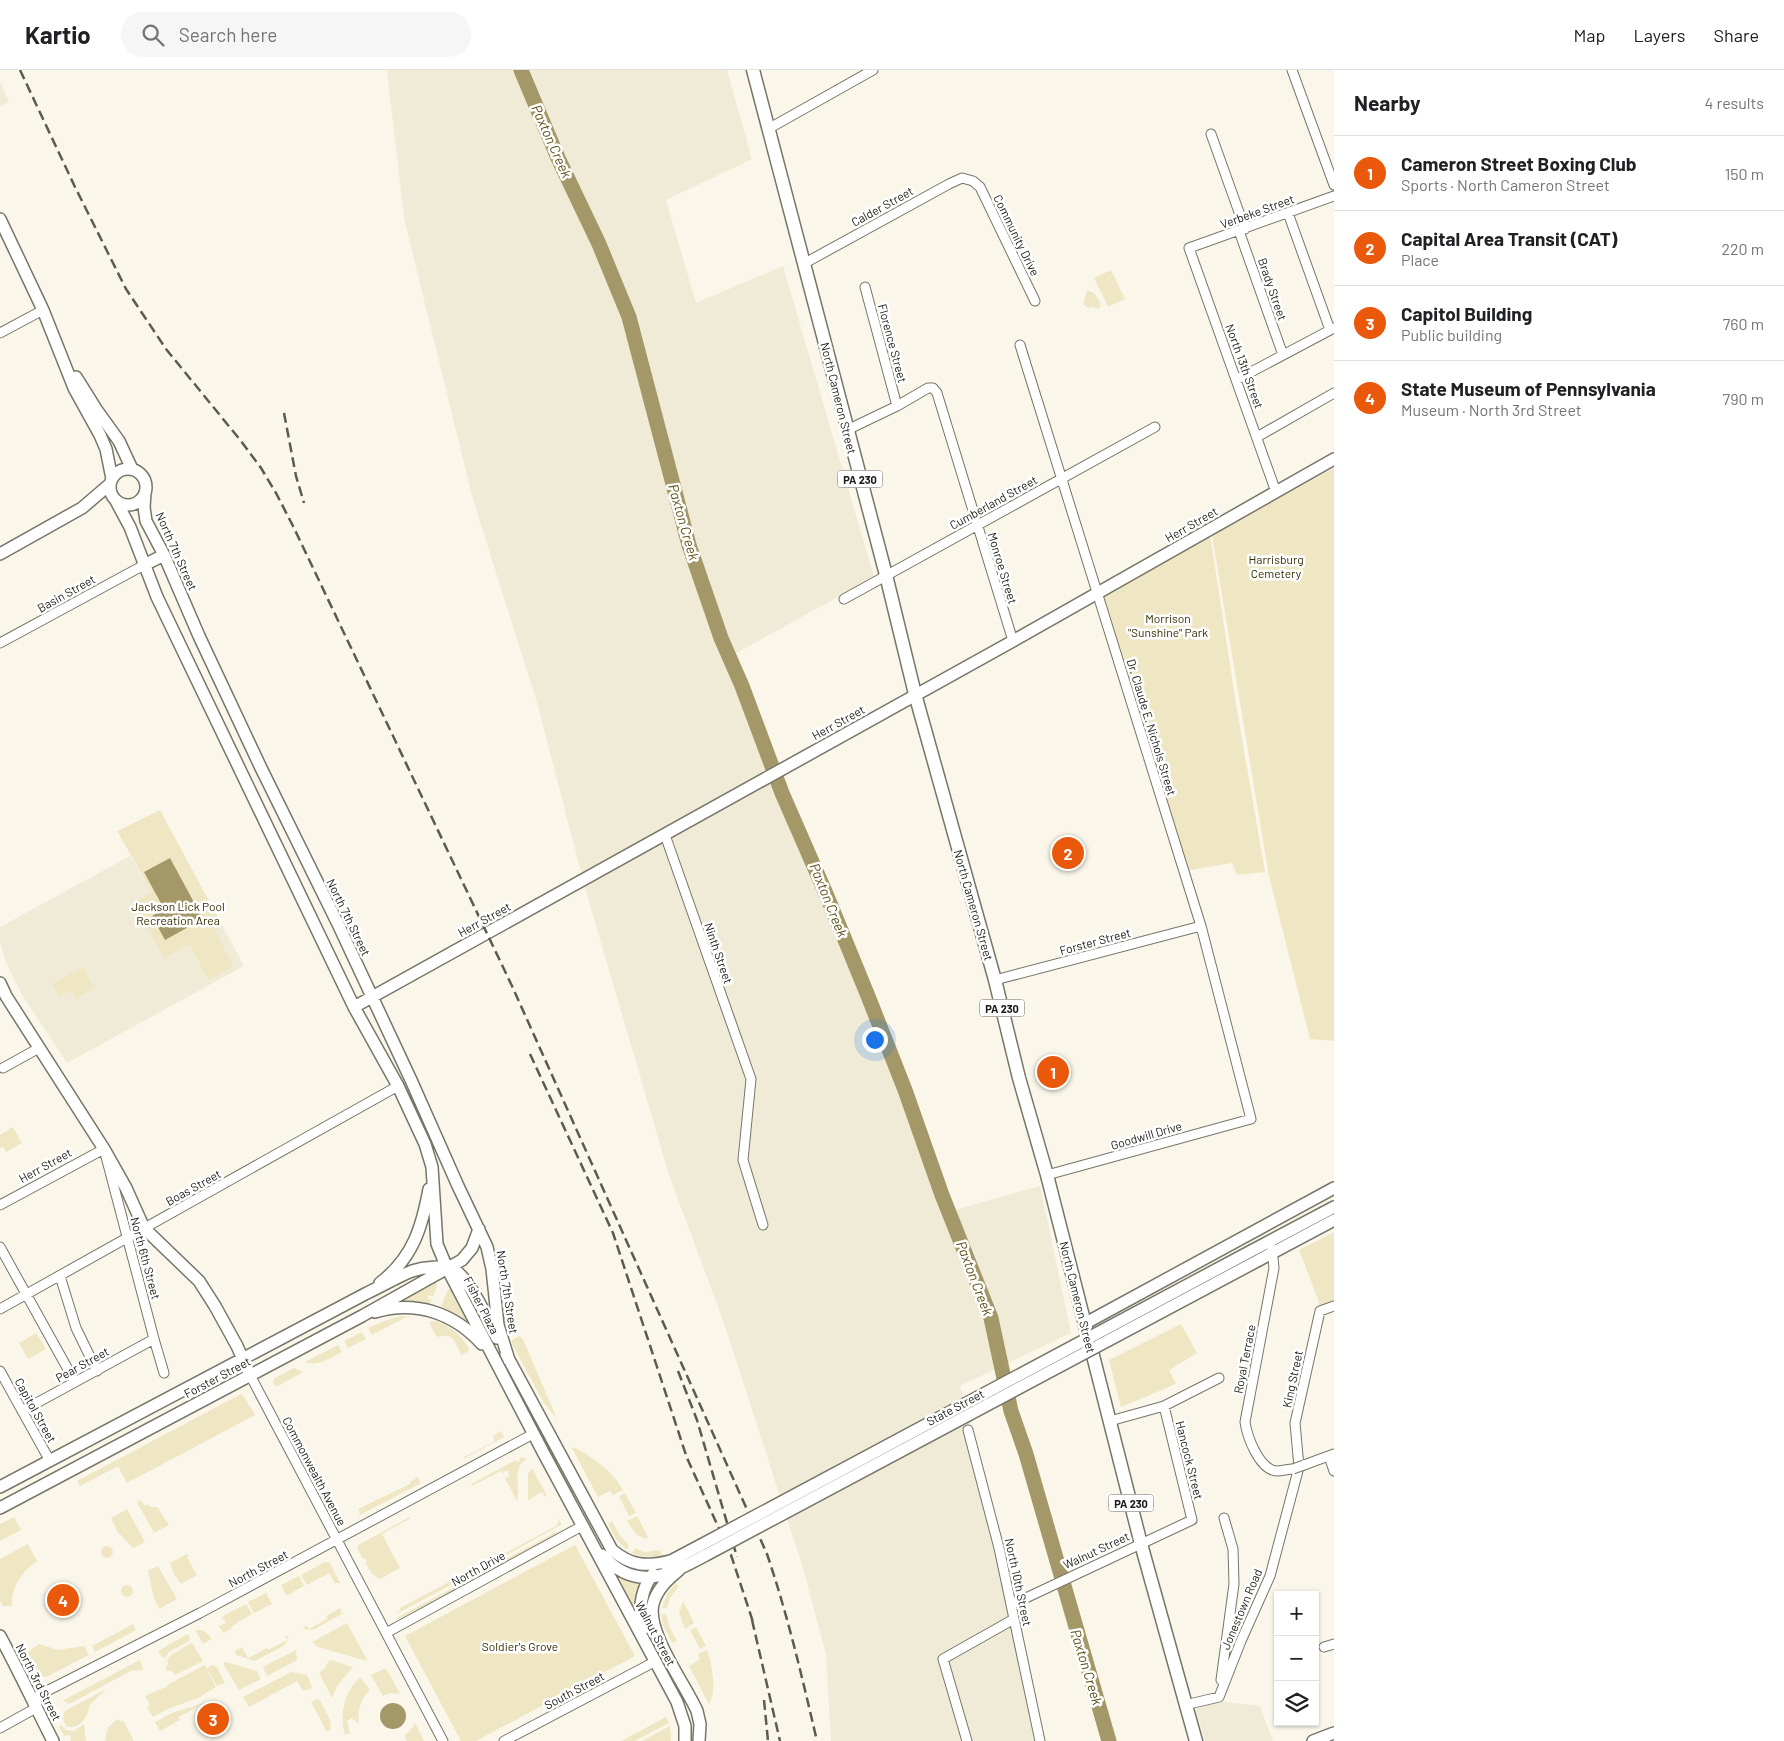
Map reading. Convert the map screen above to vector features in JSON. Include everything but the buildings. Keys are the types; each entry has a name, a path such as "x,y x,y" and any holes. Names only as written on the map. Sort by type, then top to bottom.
{"highway":[{"name":"North Cameron Street","path":"753,70 805,263 915,694 995,980 1141,1544 1196,1741"}],"main road":[{"name":"North 7th Street","path":"1,223 43,310 74,388 106,449 111,481 110,489 130,527 157,597 354,1007 398,1086 429,1155 433,1180 435,1232 447,1268"},
{"name":"North 7th Street","path":"60,350 96,409 120,442 132,470 143,477 146,488 144,507 146,521 164,556 254,754 372,997 479,1229 490,1256 498,1325 509,1360"},
{"name":"Herr Street","path":"354,1007 1013,641 1334,459"},
{"path":"0,554 82,508 120,471 132,470"},
{"path":"82,508 115,500 121,504 133,505 145,493"},
{"path":"144,565 164,556"},
{"name":"North 6th Street","path":"0,982 6,996 104,1149 126,1188 144,1228"},
{"path":"367,1292 396,1268 418,1235 423,1221 430,1182 429,1155"},
{"path":"1084,1324 1334,1188"},
{"name":"State Street","path":"670,1561 704,1550 1256,1255 1269,1242 1334,1207"},
{"name":"State Street","path":"1256,1255 1273,1253 1334,1220"},
{"name":"Commonwealth Avenue","path":"144,1228 199,1282 215,1306 250,1375"},
{"name":"Forster Street","path":"0,1508 362,1316 447,1268 468,1255 476,1240 479,1229"},
{"name":"Forster Street","path":"0,1487 367,1292 412,1272 428,1268 447,1268"},
{"name":"Fisher Plaza","path":"447,1268 458,1272 469,1285 612,1550 629,1562 638,1564 670,1561"},
{"name":"Fisher Plaza","path":"447,1268 591,1543"},
{"path":"362,1316 382,1310 404,1308 429,1309 441,1313 472,1334 495,1362"},
{"name":"State Street","path":"591,1543 620,1570 629,1575 650,1578 661,1577 679,1570 704,1550"},
{"name":"Walnut Street","path":"591,1543 656,1661 682,1713 685,1726 685,1741"},
{"path":"646,1644 642,1629 641,1608 646,1586 656,1571 670,1561"},
{"name":"Walnut Street","path":"679,1570 668,1579 656,1596 652,1616 658,1637 697,1711 700,1724 699,1741"},
{"name":"North 3rd Street","path":"0,1636 53,1741"},
{"path":"1313,1741 1334,1733"}],"street":[{"path":"768,129 873,70"},
{"path":"1292,70 1334,185"},
{"name":"Brady Street","path":"1211,134 1283,355"},
{"name":"Calder Street","path":"805,263 949,184 962,178 973,181"},
{"name":"Community Drive","path":"973,181 980,187 1035,302"},
{"name":"Verbeke Street","path":"1189,248 1334,196"},
{"path":"1236,380 1332,329 1288,213"},
{"name":"North 13th Street","path":"1189,248 1276,492"},
{"name":"Florence Street","path":"865,286 897,406"},
{"path":"0,333 43,310"},
{"name":"Dr. Claude E. Nichols Street","path":"1020,345 1201,926 1251,1118"},
{"name":"Monroe Street","path":"897,406 928,388 933,388 937,393 1013,641"},
{"path":"1257,437 1334,394"},
{"path":"847,430 897,406"},
{"name":"Cumberland Street","path":"844,600 1155,427"},
{"name":"Basin Street","path":"0,643 144,565"},
{"name":"Ninth Street","path":"665,835 750,1079 743,1160 763,1225"},
{"name":"Forster Street","path":"995,980 1201,926"},
{"path":"2,1067 39,1048"},
{"name":"Boas Street","path":"0,1309 398,1086"},
{"name":"Goodwill Drive","path":"1047,1175 1251,1118"},
{"name":"Herr Street","path":"0,1205 104,1149"},
{"name":"North 6th Street","path":"104,1149 164,1373"},
{"name":"Royal Terrace","path":"1269,1242 1273,1253 1274,1268 1245,1422 1247,1434 1259,1457 1268,1467 1276,1471 1299,1467"},
{"path":"0,1247 75,1382"},
{"path":"60,1276 76,1328 97,1370"},
{"name":"King Street","path":"1299,1467 1295,1423 1301,1395 1320,1311 1334,1306"},
{"name":"Pear Street","path":"22,1411 154,1339"},
{"name":"Capitol Street","path":"0,1371 50,1461"},
{"name":"Commonwealth Avenue","path":"250,1375 443,1741"},
{"path":"1110,1421 1164,1406 1219,1378"},
{"name":"Hancock Street","path":"1164,1406 1192,1520"},
{"name":"North 10th Street","path":"968,1430 999,1548 1040,1741"},
{"name":"North Street","path":"0,1728 36,1708 39,1695 200,1613 533,1434"},
{"path":"1299,1467 1331,1455 1334,1472"},
{"name":"Jonestown Road","path":"1219,1697 1270,1576 1299,1467"},
{"path":"1185,1705 1219,1697 1234,1584 1233,1549 1224,1518"},
{"name":"Walnut Street","path":"1011,1605 1192,1520"},
{"name":"North Drive","path":"386,1633 582,1526"},
{"path":"967,1741 943,1659 1014,1619"},
{"path":"1324,1647 1334,1644"},
{"name":"South Street","path":"504,1741 656,1661"}],"shaded area":[{"path":"387,70 727,70 752,159 666,200 696,303 783,266 874,577 735,654 948,1212 1040,1186 1071,1333 960,1386 977,1447 1039,1741 831,1741 826,1655 804,1571 724,1323 669,1175 585,888 538,706 472,496 404,218"},
{"path":"0,81 9,102 0,106"},
{"path":"130,856 153,893 133,903 180,949 223,927 244,966 67,1063 21,993 6,962 0,942 0,927"},
{"path":"170,858 203,919 165,940 152,916 164,909 144,872"},
{"path":"1218,1701 1260,1706 1273,1741 1205,1741 1196,1710"},
{"path":"393,1703 402,1707 406,1716 402,1725 393,1729 384,1725 380,1716 384,1707"}],"green space":[{"path":"1111,270 1125,299 1108,307 1094,278"},
{"path":"1087,291 1095,294 1101,304 1099,309 1088,308 1083,304"},
{"name":"Harrisburg Cemetery","path":"1334,468 1334,1041 1310,1039 1269,876 1212,535"},
{"name":"Morrison \"Sunshine\" Park","path":"1210,535 1236,704 1265,872 1237,875 1232,863 1185,871 1150,746 1124,670 1103,598"},
{"name":"Jackson Lick Pool Recreation Area","path":"160,810 223,927 215,931 233,967 208,980 190,944 164,958 133,903 152,892 117,831"},
{"path":"83,967 94,988 76,998 71,990 59,997 52,984"},
{"path":"13,1127 22,1143 6,1152 3,1147 0,1148 0,1135"},
{"path":"1334,1232 1334,1302 1321,1307 1299,1250"},
{"path":"435,1281 437,1285 433,1297 430,1295 428,1297 432,1299 430,1303 402,1300"},
{"path":"451,1288 470,1324 441,1306 448,1290"},
{"path":"504,1299 514,1319 514,1323 508,1326 504,1324 500,1301"},
{"path":"408,1316 376,1333 374,1332 372,1335 368,1328 384,1321"},
{"path":"436,1321 457,1333 471,1352 468,1348 469,1351 461,1355 451,1338 436,1336 429,1322"},
{"path":"1181,1324 1197,1353 1169,1370 1176,1384 1121,1407 1109,1360"},
{"path":"362,1332 366,1339 348,1348 344,1341"},
{"path":"36,1333 46,1349 28,1359 19,1343"},
{"path":"519,1336 523,1339 557,1419 544,1403 512,1344 512,1340"},
{"path":"338,1345 342,1352 333,1357 319,1363 305,1362"},
{"path":"294,1368 303,1372 276,1387 273,1382 275,1378"},
{"path":"241,1394 255,1415 127,1483 118,1466 80,1486 77,1481"},
{"path":"501,1431 504,1437 464,1457 495,1441 493,1436"},
{"path":"574,1447 608,1471 623,1490 613,1495 610,1491 598,1497 572,1448"},
{"path":"522,1457 527,1459 519,1467 517,1501 505,1478 510,1476 507,1470 502,1473 501,1471 472,1486 471,1484 516,1460 517,1462 520,1461 519,1459"},
{"path":"532,1468 547,1496 545,1497 542,1492 528,1500 528,1473"},
{"path":"418,1477 421,1483 358,1516 360,1513 358,1509 410,1484 410,1482"},
{"path":"625,1493 636,1513 629,1516 619,1496"},
{"path":"140,1500 146,1506 148,1504 150,1507 157,1507 169,1525 154,1533 137,1502"},
{"path":"127,1509 145,1542 133,1548 117,1531 111,1518"},
{"path":"637,1516 648,1537 646,1539 637,1535 627,1521"},
{"path":"14,1517 21,1530 0,1541 0,1524"},
{"path":"410,1517 382,1534 400,1568 380,1579 372,1574 365,1562 367,1561 365,1558 363,1559 357,1548 358,1545"},
{"path":"558,1517 561,1525 488,1565 487,1563 556,1526 559,1521"},
{"path":"612,1521 620,1536 629,1545 627,1550 616,1539 608,1524"},
{"path":"556,1532 557,1534 494,1568 493,1566"},
{"path":"28,1544 37,1561 18,1580 13,1592 12,1606 3,1606 0,1601 0,1559"},
{"name":"Soldier's Grove","path":"575,1545 635,1656 476,1741 461,1741 405,1636"},
{"path":"107,1546 113,1552 107,1558 101,1552"},
{"path":"635,1548 645,1552 660,1550 662,1555 651,1557 632,1553"},
{"path":"187,1554 197,1575 181,1584 175,1576 170,1563"},
{"path":"325,1562 330,1563 340,1583 335,1583 329,1573 307,1585 301,1575"},
{"path":"158,1566 177,1599 159,1609 154,1598 148,1571"},
{"path":"466,1573 468,1576 398,1613 395,1613 400,1611 400,1608"},
{"path":"299,1576 304,1586 286,1596 281,1585"},
{"path":"623,1578 637,1582 640,1587 636,1610 632,1611 617,1581"},
{"path":"466,1581 467,1583 397,1620 396,1618"},
{"path":"676,1583 679,1586 670,1598 667,1608 662,1608 667,1594"},
{"path":"127,1585 133,1591 127,1597 121,1591"},
{"path":"266,1593 272,1604 254,1613 248,1602"},
{"path":"683,1601 694,1623 685,1629 679,1613"},
{"path":"246,1604 252,1614 223,1633 219,1626 226,1623 224,1619 221,1620 223,1616"},
{"path":"340,1608 342,1614 313,1630 303,1628 307,1626 309,1629 327,1619 326,1616"},
{"path":"661,1614 666,1614 669,1626 677,1641 672,1643 663,1625"},
{"path":"347,1623 367,1661 318,1647 312,1642"},
{"path":"133,1624 136,1630 95,1652 92,1646"},
{"path":"696,1627 706,1646 700,1649 690,1630"},
{"path":"195,1630 202,1630 212,1639 203,1644"},
{"path":"188,1634 189,1641 169,1652 165,1658 162,1657 158,1651"},
{"path":"287,1640 285,1645 255,1661 236,1655 235,1651 242,1647 248,1658"},
{"path":"192,1643 203,1661 175,1675 172,1671 165,1670 168,1664 167,1660 171,1655"},
{"path":"39,1644 58,1650 84,1646 89,1655 46,1677 40,1676 27,1653"},
{"path":"296,1650 297,1660 267,1676 263,1667"},
{"path":"707,1650 712,1670 713,1685 709,1704 689,1666 700,1659 698,1654"},
{"path":"140,1660 143,1670 131,1671 69,1704 62,1701"},
{"path":"330,1660 353,1667 337,1686 332,1698 319,1673"},
{"path":"226,1662 257,1671 261,1679 239,1690 224,1665"},
{"path":"205,1665 216,1687 201,1697 170,1708 153,1717 147,1707 150,1705 145,1696 168,1686"},
{"path":"212,1665 217,1667 225,1683 217,1686 207,1668"},
{"path":"386,1668 400,1694 390,1693 383,1696 371,1675"},
{"path":"291,1672 307,1675 312,1688 303,1691 297,1681 249,1707 243,1697"},
{"path":"360,1677 370,1690 360,1706 358,1715 359,1725 352,1718 347,1721 350,1733 345,1735 343,1727 344,1704 350,1690"},
{"path":"106,1689 89,1706 85,1718 79,1725 75,1727 66,1726 63,1719 65,1711"},
{"path":"316,1699 320,1700 330,1720 331,1729 327,1732 311,1702"},
{"path":"204,1703 179,1717 180,1720 160,1731 155,1722 172,1713"},
{"path":"666,1717 669,1723 635,1741 621,1741"},
{"path":"118,1719 120,1722 123,1720 134,1741 105,1741 108,1727"},
{"path":"415,1723 424,1741 407,1741 404,1736"},
{"path":"84,1724 86,1741 71,1741 70,1735 64,1736 59,1727 61,1725 66,1730 74,1731"},
{"path":"670,1726 671,1741 642,1741"}],"waterway":[{"name":"Paxton Creek","path":"521,70 558,158 599,244 629,317 689,545 721,638 742,686 782,793 868,996 905,1090 942,1195 991,1318 1011,1411 1026,1454 1109,1741"}],"railway":[{"path":"20,70 126,289 166,349 261,468 294,528 512,986 767,1554 788,1624 817,1741"},
{"path":"284,413 296,476 304,503"},
{"path":"530,1054 613,1233 687,1458 731,1555 754,1625"},
{"path":"678,1371 697,1420 737,1557"},
{"path":"752,1620 780,1741"},
{"path":"764,1700 768,1741"}],"place":[{"name":"Capital Area Transit (CAT)","path":"1068,853"},
{"name":"Cameron Street Boxing Club","path":"1053,1072"},
{"name":"State Museum of Pennsylvania","path":"63,1600"},
{"name":"Capitol Building","path":"213,1719"}]}
